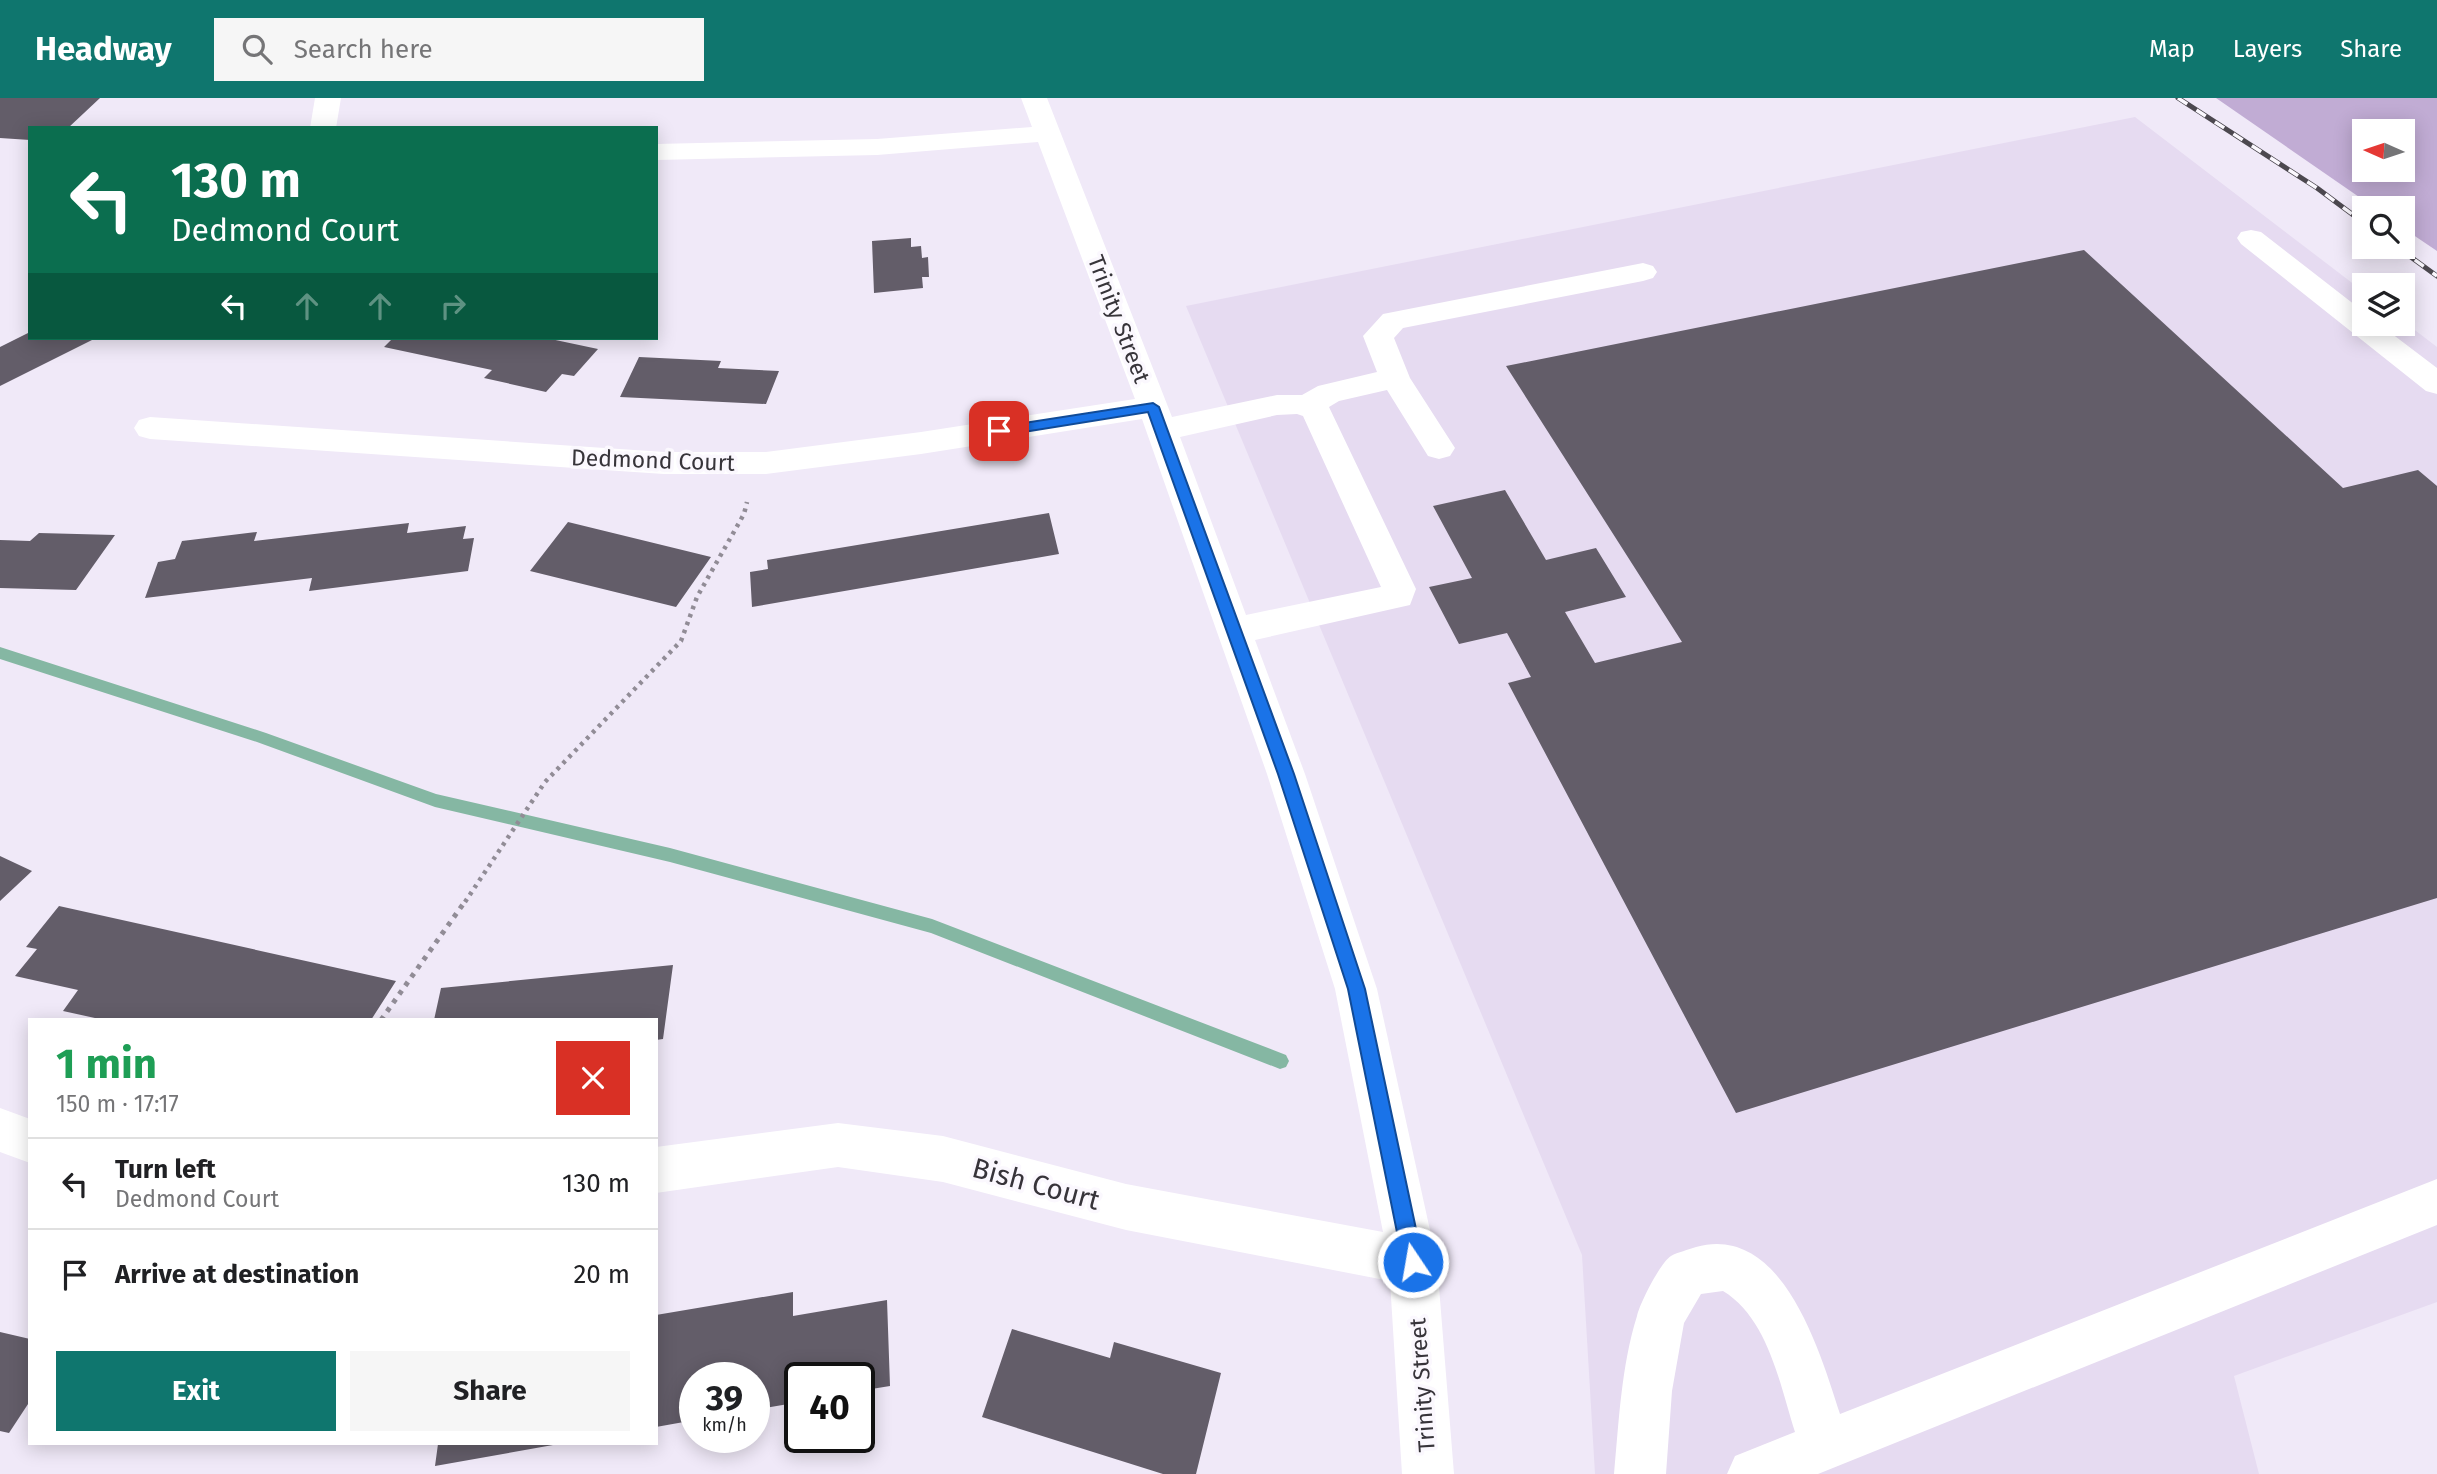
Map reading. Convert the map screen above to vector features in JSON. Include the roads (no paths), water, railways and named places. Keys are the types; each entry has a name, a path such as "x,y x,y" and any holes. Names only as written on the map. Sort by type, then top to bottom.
{"street":[{"path":"323,126 328,98"},
{"name":"Trinity Street","path":"1034,98 1157,419 1286,774 1356,989 1413,1262 1428,1474"},
{"path":"658,152 877,147 1047,134"},
{"path":"2250,238 2437,384"},
{"path":"1439,448 1395,378 1378,336 1393,321 1643,272"},
{"path":"1308,405 1329,393 1395,378"},
{"name":"Dedmond Court","path":"150,428 650,462 755,463 1278,405 1308,405"},
{"path":"1234,631 1398,596 1395,578 1315,409 1308,405"},
{"path":"0,1130 28,1140"},
{"name":"Bish Court","path":"658,1170 838,1145 943,1160 1126,1207 1413,1262"},
{"path":"1753,1474 2437,1202"},
{"path":"1640,1474 1647,1391 1661,1316 1686,1274 1722,1266 1753,1281 1779,1317 1825,1446"}],"waterway":[{"path":"0,653 261,737 435,800 670,855 932,926 1280,1061"}],"railway":[{"path":"2178,98 2317,188 2352,214"},
{"path":"2414,259 2437,276"}]}
